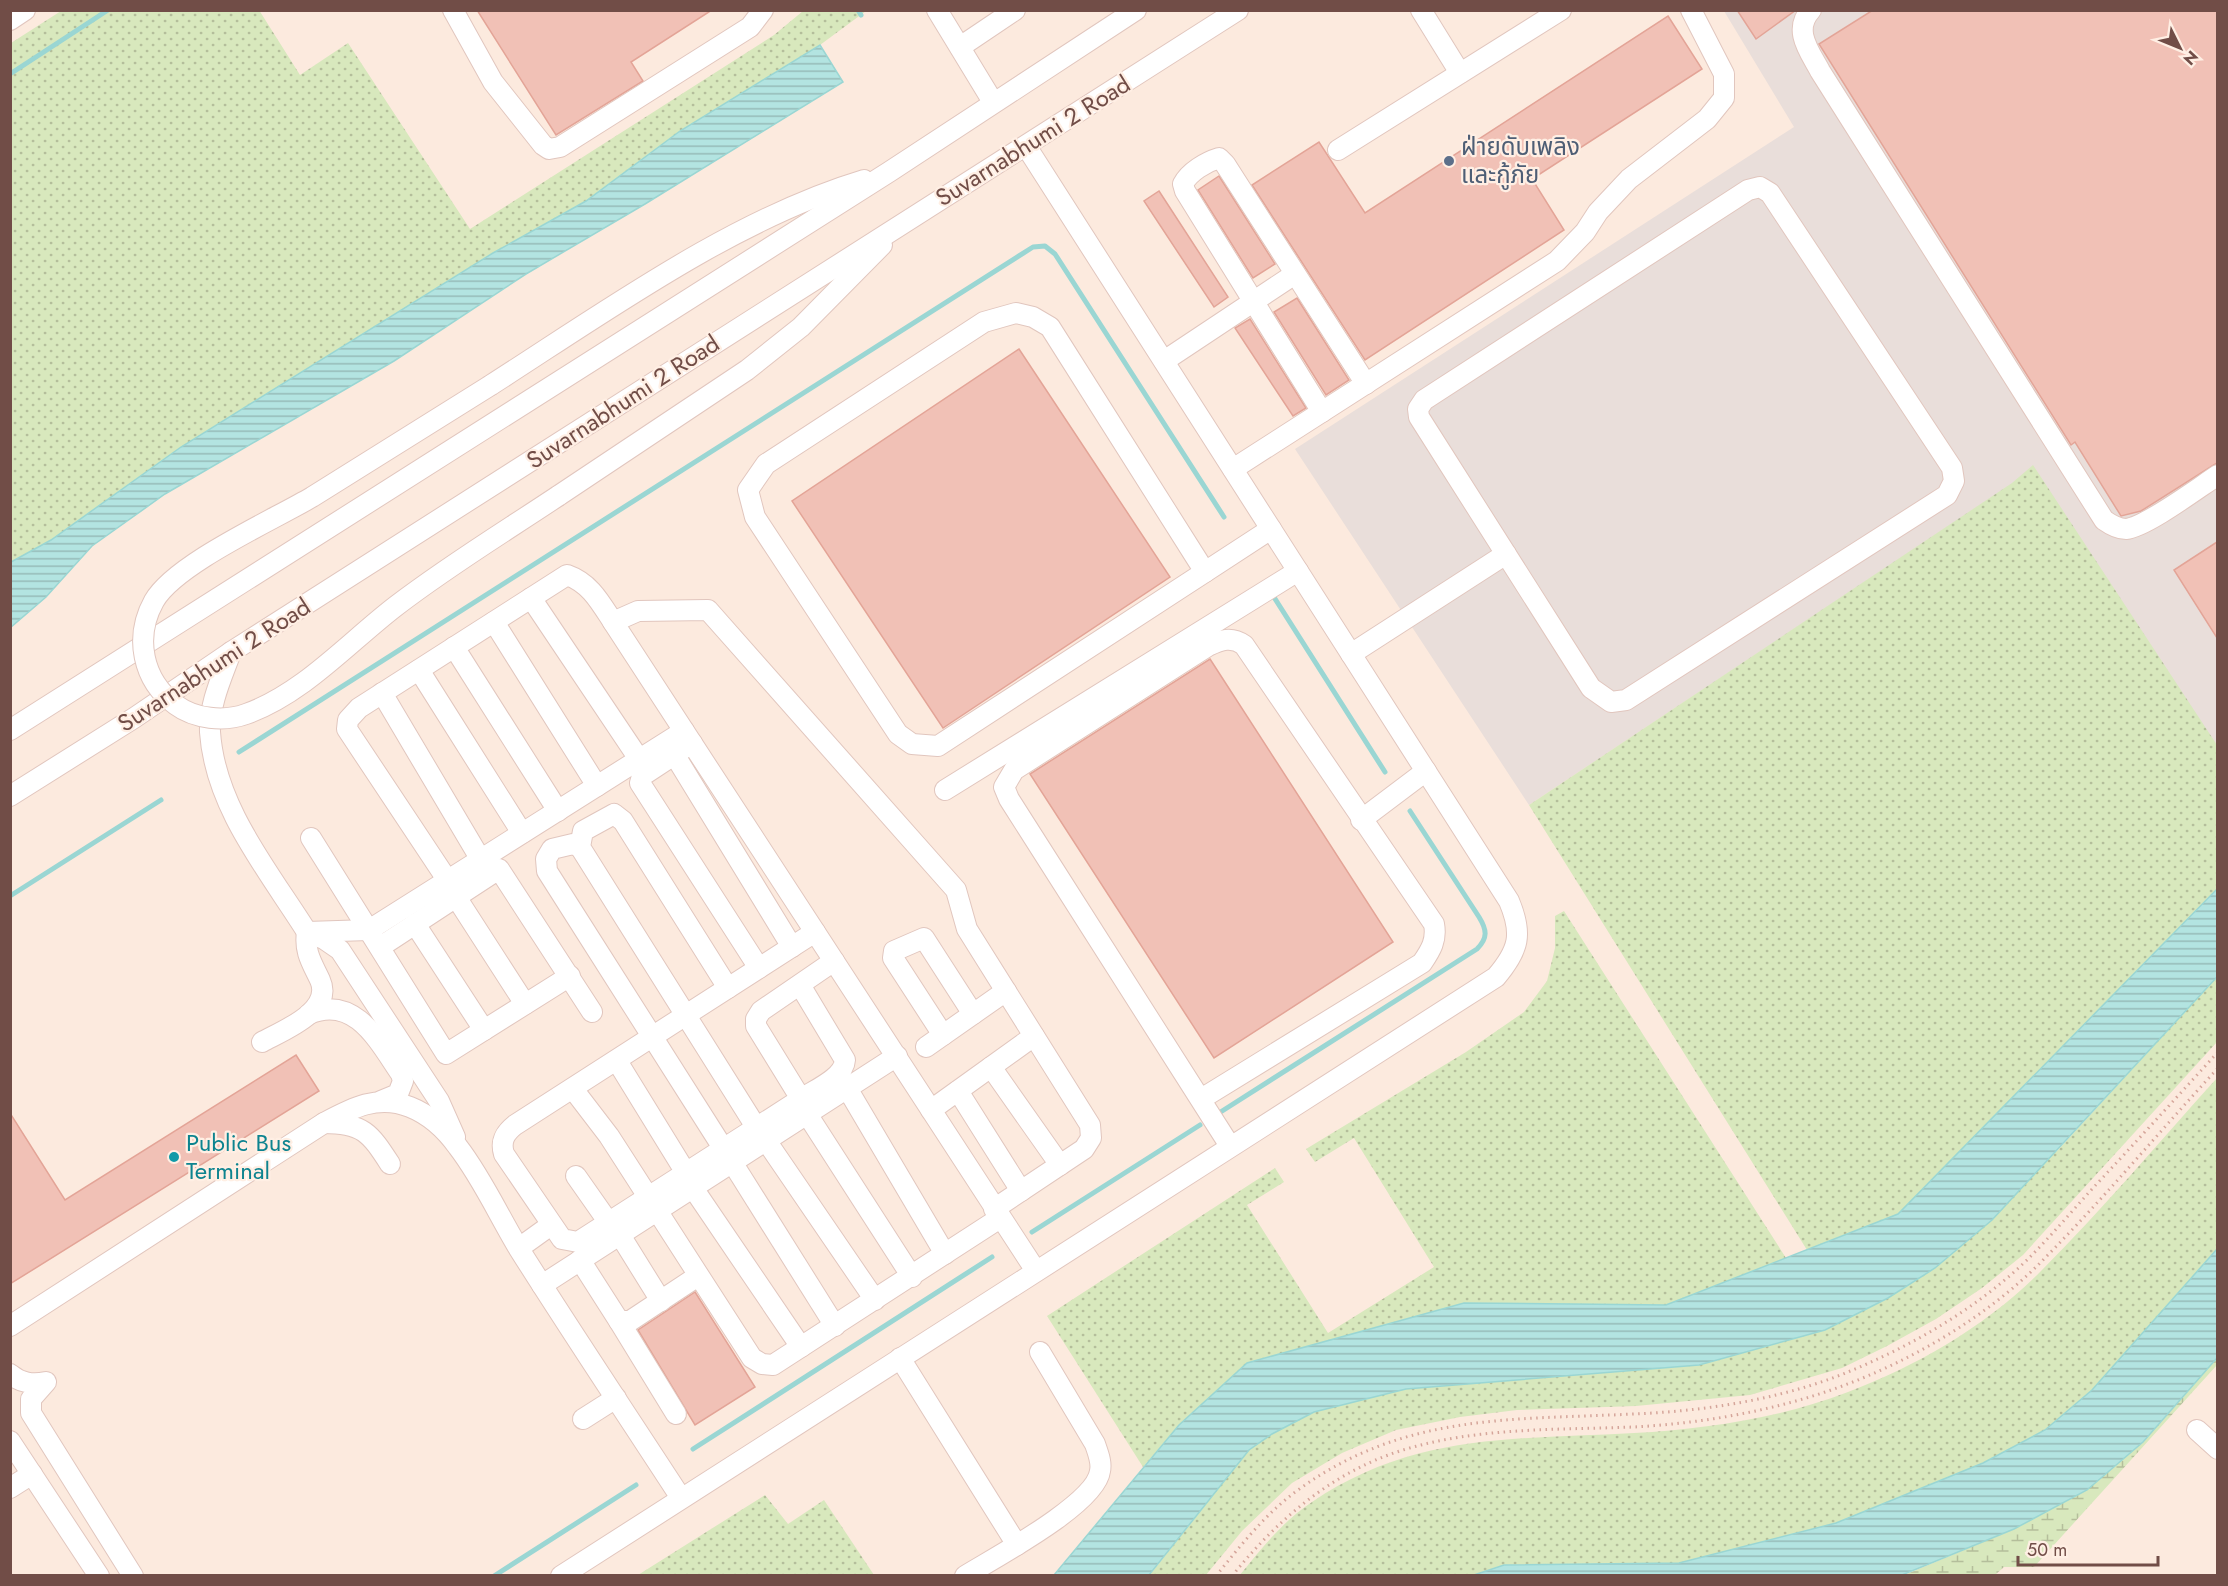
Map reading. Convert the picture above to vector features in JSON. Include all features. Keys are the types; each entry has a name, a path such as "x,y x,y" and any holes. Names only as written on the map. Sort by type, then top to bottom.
{"street":[{"path":"10,20 25,10"},
{"path":"453,10 493,82 543,146 549,149 560,147 750,27 764,10"},
{"path":"937,10 993,102"},
{"path":"960,47 1016,10"},
{"name":"Suvarnabhumi 2 Road","path":"10,730 889,172 1136,10"},
{"name":"Suvarnabhumi 2 Road","path":"10,796 134,718 231,652 1238,10"},
{"path":"1338,150 1561,10"},
{"path":"1233,469 1557,261 1585,232 1598,212 1629,179 1707,119 1724,98 1724,74 1690,10"},
{"path":"1811,10 1802,23 1803,41 1820,71 2097,511 2114,527 2126,529 2141,524 2217,475"},
{"path":"1424,15 1460,73"},
{"path":"561,1575 1496,977 1512,959 1518,938 1516,919 1509,901 1026,146"},
{"path":"1322,412 1183,184 1185,179 1209,161 1219,158 1225,164 1366,384"},
{"path":"889,172 830,190 792,206 666,274 311,497 181,573 155,599 144,624 141,649 157,687 184,711 202,717 243,715 266,706 312,674 442,573 747,370 792,334 902,224"},
{"path":"1760,187 1770,193 1790,222 1952,468 1954,482 1947,495 1626,700 1611,702 1591,688 1506,554 1419,417 1418,409 1424,400 1748,190 1760,187"},
{"path":"1164,361 1295,274"},
{"path":"1205,572 1050,327 1033,317 1016,313 984,322 766,464 748,490 755,516 898,734 912,744 938,746 1271,529"},
{"path":"1351,654 1506,554"},
{"path":"945,790 1298,572"},
{"path":"525,1005 347,729 348,720 359,708 567,575 582,580 594,593 1036,1271"},
{"path":"531,598 639,759"},
{"path":"573,1089 609,1136 752,1358 762,1364 773,1365 912,1277 997,1214 1021,1191 1084,1149 1091,1138 1090,1125 967,929 956,890 708,610 638,611 613,622"},
{"path":"494,622 597,786"},
{"path":"1201,1099 1422,963 1431,950 1436,935 1434,924 1244,645 1236,639 1224,639 1208,646 1014,770 1006,778 1004,787 1009,799 1230,1146"},
{"path":"454,647 558,811"},
{"path":"231,652 215,696 210,730 217,770 230,811 307,932 324,939 340,950 439,1101 459,1148 519,1248 681,1498"},
{"path":"419,670 522,833"},
{"path":"382,693 481,860"},
{"path":"380,947 415,924 481,860 639,759 688,737"},
{"path":"688,737 674,754 642,776 640,783 759,968"},
{"path":"674,754 792,947"},
{"path":"1361,820 1426,771"},
{"path":"580,847 583,831 605,817 614,814 623,821 728,988"},
{"path":"310,838 446,1054 570,976"},
{"path":"835,1326 547,871 546,859 552,849 573,844 580,847 762,1135 875,1300"},
{"path":"307,932 369,930 452,889 499,869 592,1012"},
{"path":"415,924 484,1030"},
{"path":"307,932 306,953 323,992 319,1002 309,1014"},
{"path":"614,1229 578,1242 571,1243 562,1239 550,1225 504,1154 502,1145 506,1134 515,1125 816,932"},
{"path":"943,1035 893,958 894,951 924,938 973,1014"},
{"path":"834,961 761,1011 756,1019 756,1026 912,1277"},
{"path":"542,1284 580,1260 614,1229 804,1106 840,1073 845,1067 845,1060 800,985"},
{"path":"926,1047 1006,991"},
{"path":"13,1326 324,1123 352,1108 398,1094 404,1081 365,1024 340,1010 322,1009 309,1014 262,1042"},
{"path":"931,1110 1034,1036"},
{"path":"804,1106 847,1088 897,1056"},
{"path":"617,1061 689,1180 801,1347"},
{"path":"991,1067 1060,1165"},
{"path":"847,1088 945,1254"},
{"path":"958,1091 1021,1191"},
{"path":"381,1101 393,1101 411,1107 429,1117 459,1148"},
{"path":"324,1123 343,1123 367,1132 390,1164"},
{"path":"576,1176 661,1301"},
{"path":"519,1248 550,1225"},
{"path":"580,1260 676,1414"},
{"path":"619,1320 630,1321 698,1276"},
{"path":"965,1575 1017,1545 1082,1499 1100,1473 1100,1458 1095,1444 1040,1352"},
{"path":"900,1358 1017,1545"},
{"path":"10,1374 24,1382 36,1384 46,1382 31,1399 30,1413 133,1575"},
{"path":"583,1419 616,1398"},
{"path":"2197,1430 2217,1449"},
{"path":"10,1441 99,1575"},
{"path":"10,1488 32,1474"}],"path":[{"path":"1216,1575 1248,1537 1299,1490 1348,1460 1400,1438 1462,1423 1518,1417 1637,1414 1750,1401 1842,1374 1892,1352 1941,1325 2028,1259 2217,1052"},
{"path":"1232,1575 1257,1544 1307,1498 1354,1471 1402,1450 1463,1437 1518,1430 1637,1427 1749,1414 1845,1385 1897,1363 1946,1336 2036,1267 2217,1068"}],"shaded area":[{"path":"1724,11 2217,11 2218,785 2012,484 1529,805 1295,449 1794,127"}],"green space":[{"path":"259,10 300,75 348,43 470,229 774,35 803,11 866,11 820,45 680,131 586,201 493,253 181,447 51,540 11,562 11,43 61,11"},
{"path":"2033,465 2217,745 2217,889 1898,1214 1807,1250 1529,805 2012,483"},
{"path":"1564,911 1786,1258 1666,1305 1464,1303 1247,1363 1179,1425 1143,1467 1047,1316 1275,1168 1284,1182 1247,1205 1328,1333 1434,1267 1354,1138 1315,1162 1306,1149 1466,1052 1524,1012 1547,981 1555,948 1555,916"},
{"path":"2217,977 2217,1042 2023,1255 1982,1288 1936,1319 1842,1368 1750,1395 1636,1406 1517,1410 1460,1417 1396,1430 1342,1453 1292,1483 1242,1531 1206,1575 1149,1576 1249,1450 1272,1434 1314,1412 1406,1389 1699,1365 1825,1330 2058,1150"},
{"path":"2217,1078 2217,1249 2092,1390 2045,1430 1983,1463 1836,1523 1679,1563 1504,1565 1474,1576 1239,1576 1273,1536 1301,1510 1351,1479 1389,1463 1428,1451 1507,1439 1661,1431 1742,1421 1796,1409 1848,1392 1927,1356 1999,1308 2042,1270"},
{"path":"2217,1358 2217,1365 2034,1567 2004,1567 1995,1575 1902,1576 2014,1529 2143,1442"},
{"path":"765,1495 788,1524 824,1500 874,1575 638,1575"}],"water":[{"path":"820,45 843,82 526,274 394,361 165,494 92,546 46,597 11,627 11,562 51,540 181,447 493,253 586,201 680,131"},
{"path":"2217,889 2217,977 1992,1220 1935,1268 1888,1298 1825,1330 1699,1365 1406,1389 1314,1412 1272,1434 1249,1450 1149,1575 1054,1575 1179,1425 1247,1363 1464,1303 1666,1305 1898,1214"},
{"path":"2217,1249 2217,1358 2143,1442 2087,1490 2014,1529 1902,1575 1474,1575 1504,1565 1679,1563 1836,1523 1983,1463 2045,1430 2092,1390"}],"building":[{"path":"477,10 712,10 631,62 643,81 556,135"},
{"path":"1737,10 1796,10 1756,39"},
{"path":"1873,10 2217,10 2217,463 2141,511 2121,516 2075,442 2071,445 1819,44"},
{"path":"1668,16 1702,69 1532,179 1564,230 1365,360 1252,185 1319,142 1365,213"},
{"path":"1219,176 1275,264 1253,278 1198,190"},
{"path":"1159,191 1228,297 1214,307 1144,201"},
{"path":"1297,298 1349,380 1326,395 1274,312"},
{"path":"1250,319 1306,408 1293,416 1235,328"},
{"path":"1019,349 1170,577 943,728 792,501"},
{"path":"2217,542 2217,638 2174,570"},
{"path":"1210,659 1393,942 1214,1058 1030,774"},
{"name":"Public Bus Terminal","path":"296,1055 319,1091 10,1284 10,1113 65,1200"},
{"path":"695,1292 755,1387 695,1425 638,1330"}],"waterway":[{"path":"10,74 108,10"},
{"path":"858,10 861,15"},
{"path":"239,752 1033,247 1045,246 1055,254 1224,517"},
{"path":"1272,594 1385,772"},
{"path":"10,896 161,800"},
{"path":"1219,1113 1477,949 1483,941 1485,930 1482,922 1410,811"},
{"path":"1032,1232 1200,1125"},
{"path":"693,1449 992,1257"},
{"path":"494,1576 636,1485"}],"place":[{"name":"ฝ่ายดับเพลิง และกู้ภัย","path":"1449,161"},
{"name":"Public Bus Terminal","path":"174,1157"}]}
